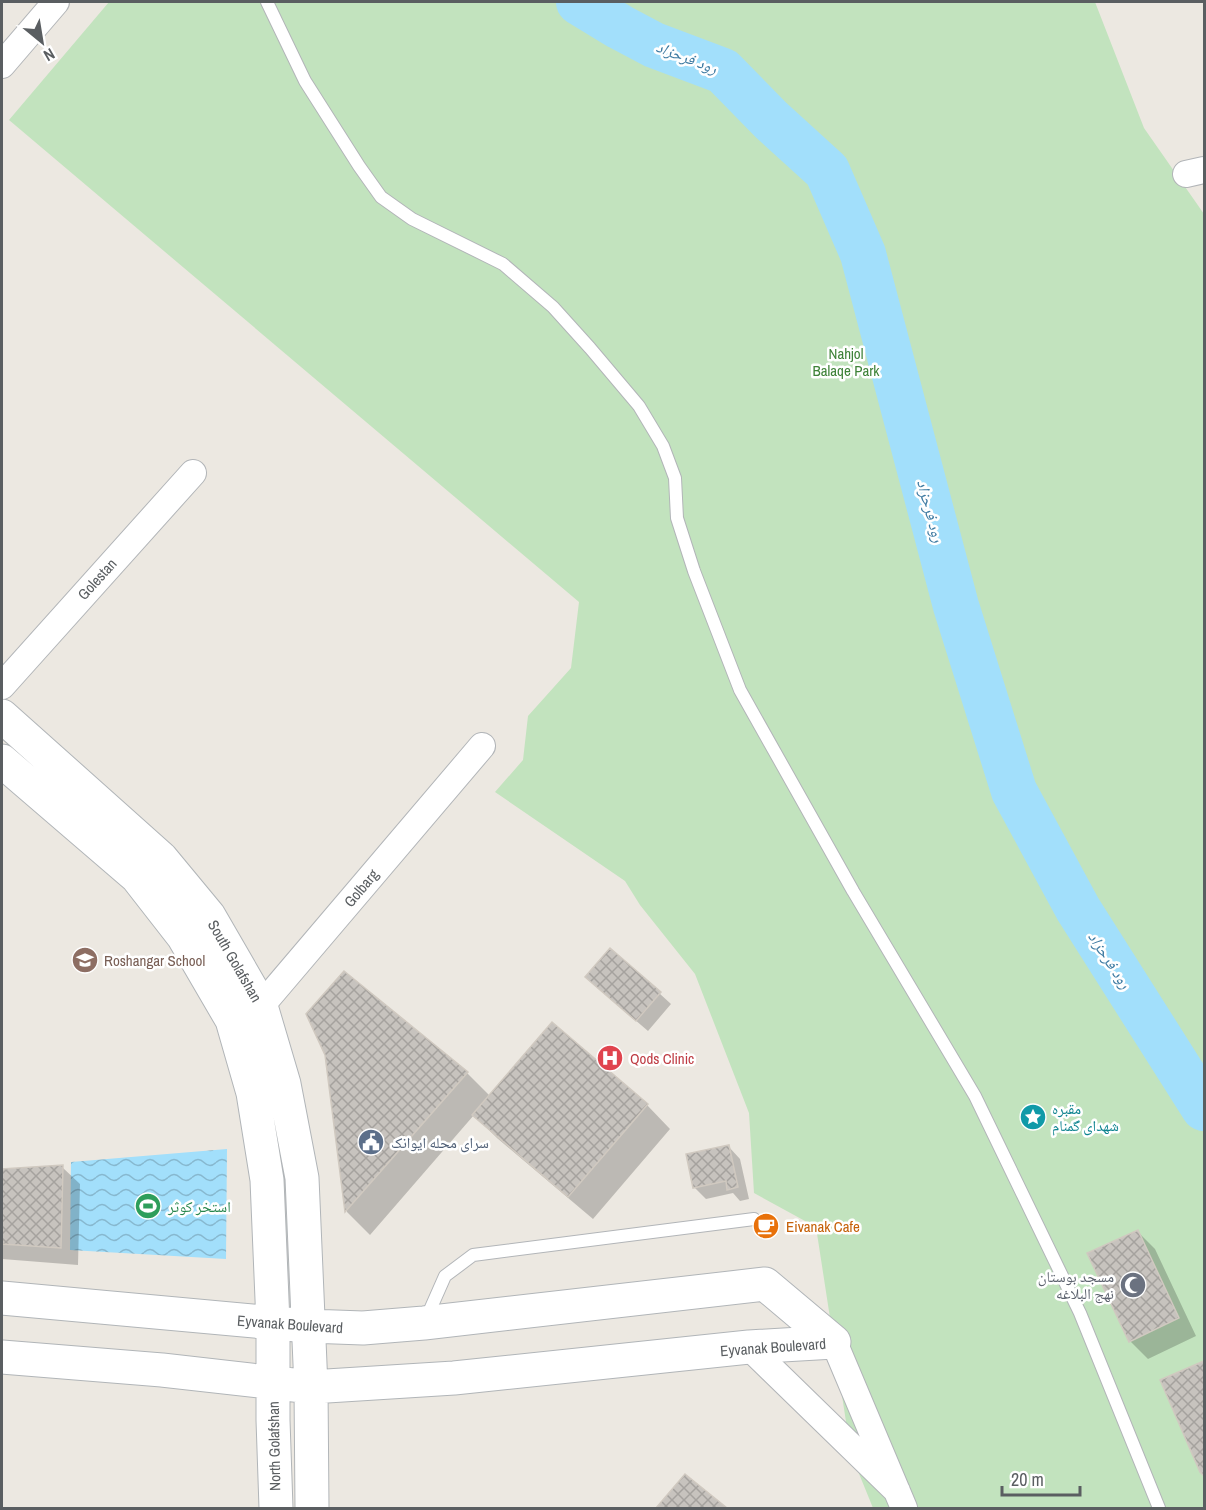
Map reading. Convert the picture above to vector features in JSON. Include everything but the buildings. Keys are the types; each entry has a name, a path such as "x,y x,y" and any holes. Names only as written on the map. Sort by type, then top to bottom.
{"main road":[{"name":"South Golafshan","path":"2,716 161,858 209,916 261,1006 284,1084 302,1178 311,1387"},
{"path":"2,761 137,877 183,936 232,1020 253,1093 267,1179 273,1323"},
{"name":"Eyvanak Boulevard","path":"2,1298 309,1326 363,1328 765,1284 834,1342"},
{"name":"North Golafshan","path":"273,1323 276,1509"},
{"name":"Eyvanak Boulevard","path":"2,1357 162,1370 311,1387 454,1378 749,1347 834,1342"},
{"path":"311,1387 312,1509"}],"street":[{"path":"2,65 56,2"},
{"name":"Golestan","path":"2,686 193,473"},
{"name":"Golbarg","path":"232,1020 261,1006 482,746"},
{"path":"834,1342 901,1500"},
{"path":"749,1347 901,1500"}],"lane":[{"path":"267,2 305,81 381,197 412,219 503,264 553,307 639,406 663,446 675,478 677,518 694,571 740,690 852,891 975,1096 1080,1313 1159,1509"},
{"path":"424,1323 445,1276 473,1255 754,1219"}],"green space":[{"name":"Nahjol Balaqe Park","path":"109,2 1095,2 1144,128 1204,214 1204,1508 873,1508 851,1454 816,1227 754,1193 749,1113 695,974 640,905 625,881 495,792 523,760 528,716 571,668 579,602 9,120"}],"water":[{"name":"استخر کوثر","path":"227,1149 226,1259 70,1250 71,1162"}],"waterway":[{"name":"رود فرحزاد","path":"579,2 654,45 723,71 771,120 827,171 863,254 956,606 1014,791 1078,909 1204,1108"}],"place":[{"name":"Roshangar School","path":"85,960"},
{"name":"Qods Clinic","path":"610,1058"},
{"name":"مقبره شهدای گمنام","path":"1033,1117"},
{"name":"سرای محله ایوانک","path":"371,1142"},
{"name":"استخر کوثر","path":"148,1206"},
{"name":"Eivanak Cafe","path":"766,1226"},
{"name":"مسجد بوستان نهج البلاغه","path":"1133,1285"}]}
